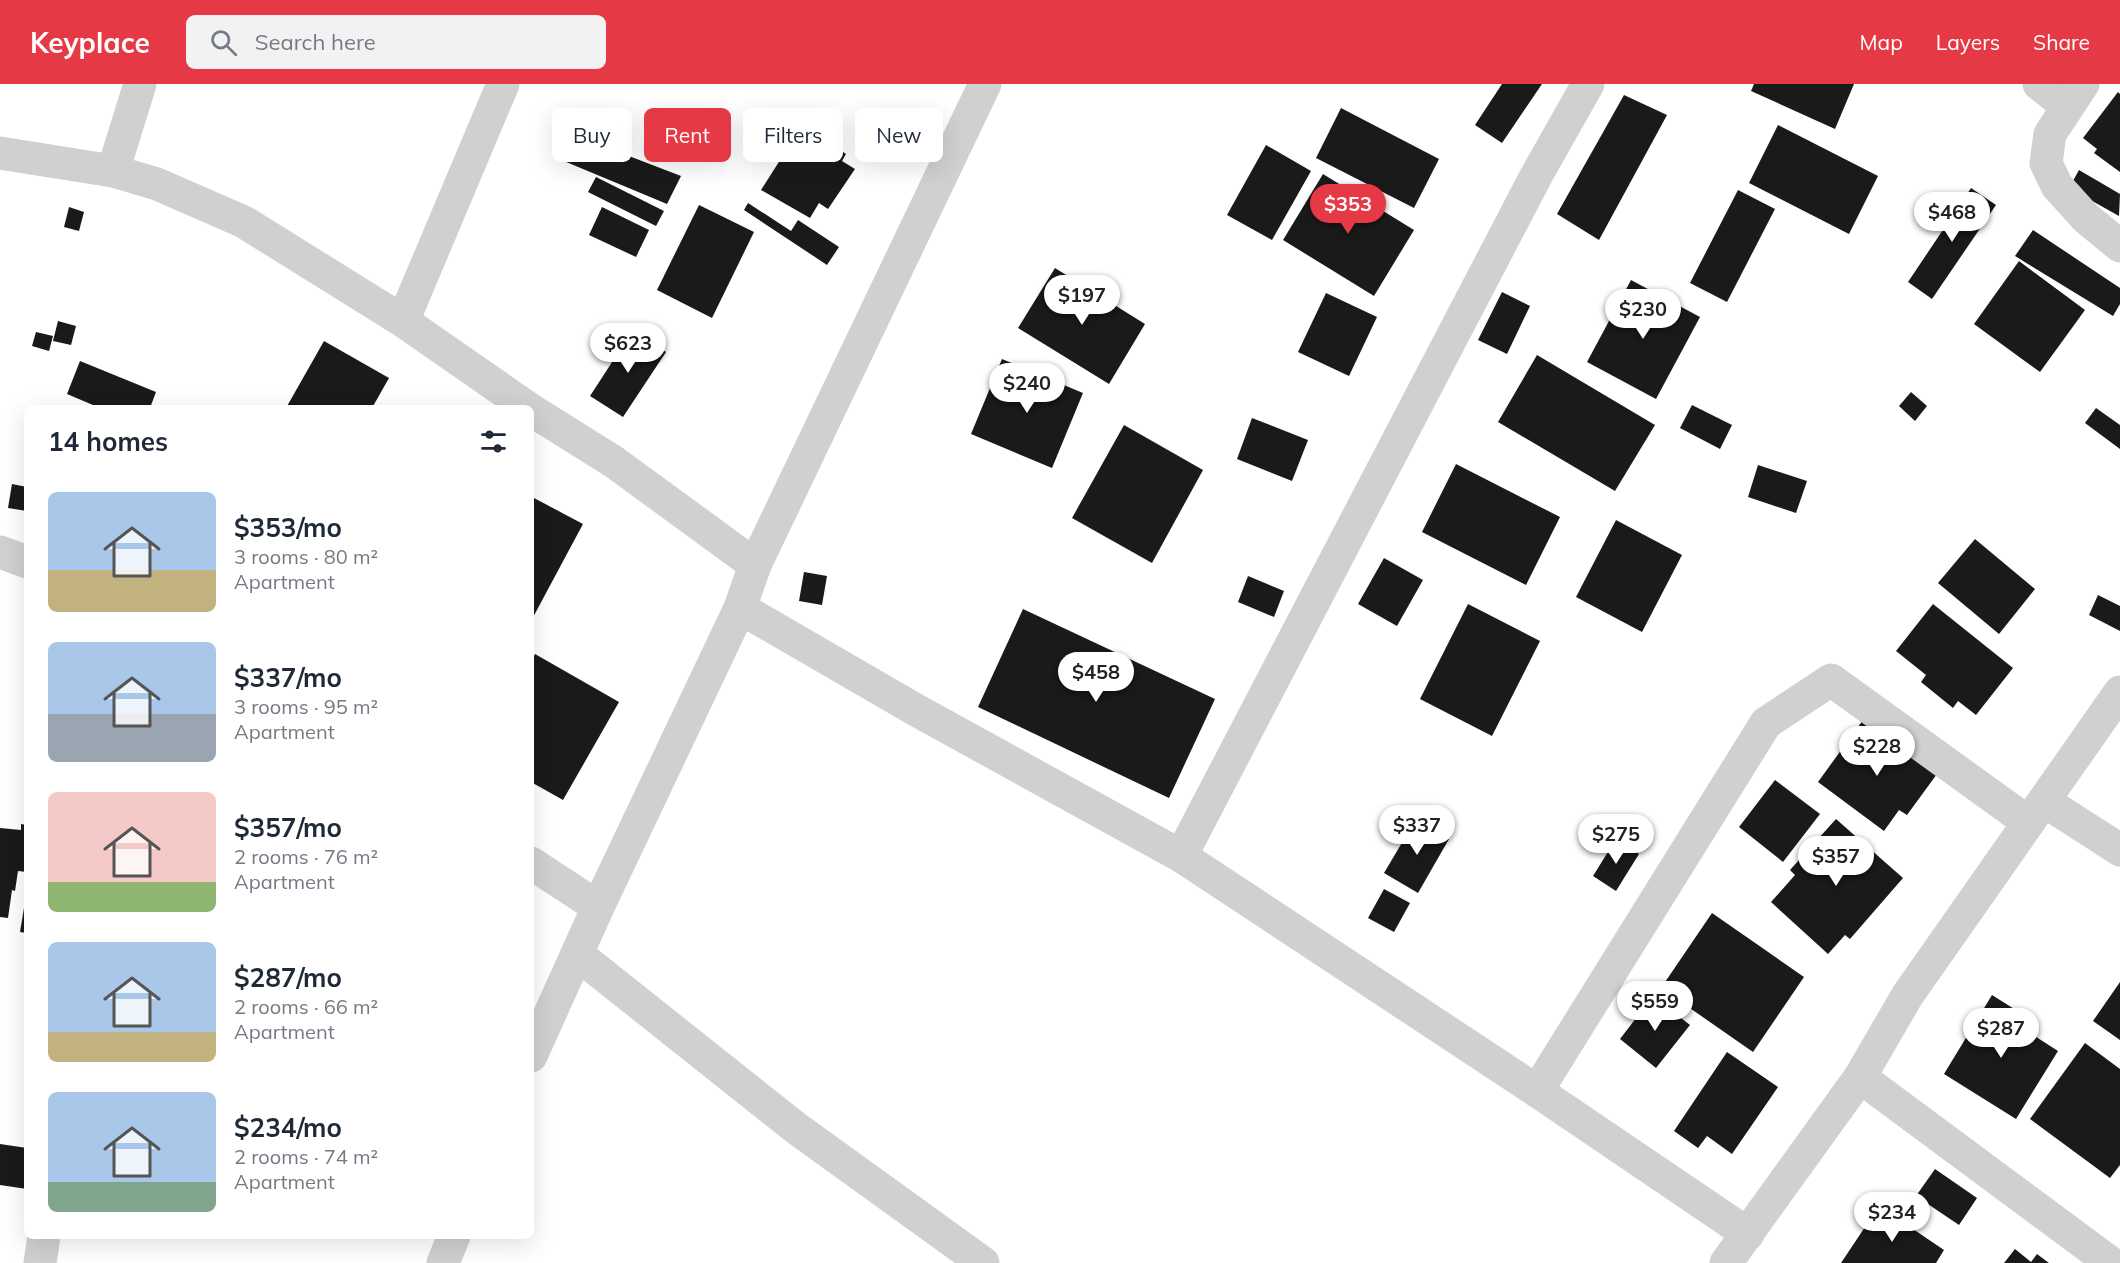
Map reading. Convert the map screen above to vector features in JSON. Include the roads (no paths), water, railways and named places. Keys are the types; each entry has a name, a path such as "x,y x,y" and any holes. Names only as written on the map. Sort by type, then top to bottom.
{"street":[{"path":"113,171 140,84"},
{"path":"403,321 503,84"},
{"path":"534,1049 598,907 740,608 755,565 985,84"},
{"path":"1181,856 1530,186 1588,84"},
{"path":"2039,84 2075,95 2050,134 2046,162 2057,186 2086,218 2120,246"},
{"path":"0,153 113,171 157,184 244,222 403,321 523,405"},
{"path":"534,412 614,462 755,565"},
{"path":"0,552 24,561"},
{"path":"740,608 916,710 1181,856 1537,1091 1748,1234"},
{"path":"1537,1091 1766,723 1831,680 2036,812 2120,850"},
{"path":"1726,1263 1860,1077 1907,996 2120,692"},
{"path":"534,865 598,907"},
{"path":"577,954 796,1128 984,1263"},
{"path":"1860,1077 2111,1263"},
{"path":"40,1263 44,1239"},
{"path":"443,1263 453,1239"}]}
